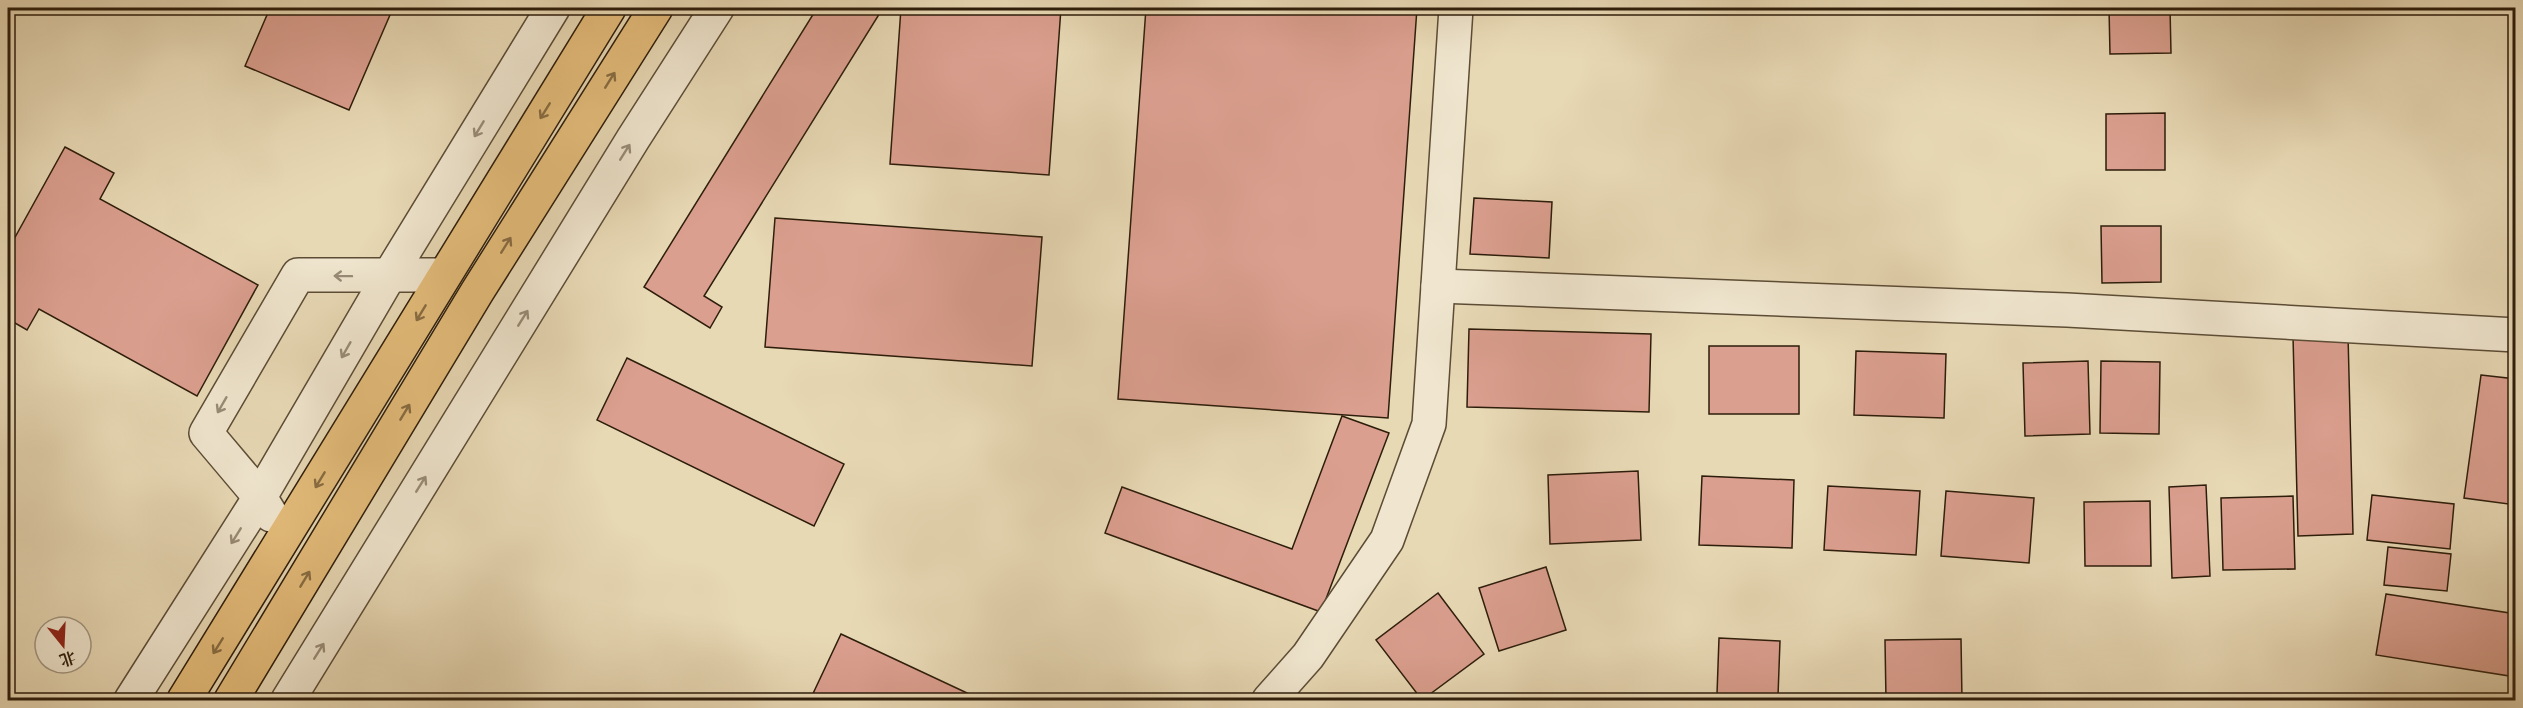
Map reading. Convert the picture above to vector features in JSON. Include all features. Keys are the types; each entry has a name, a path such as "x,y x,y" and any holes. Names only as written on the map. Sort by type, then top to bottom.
{"main road":[{"path":"184,700 285,539 443,275 609,8"},
{"path":"231,700 477,292 656,8"}],"street":[{"path":"131,700 260,497 389,276 553,8"},
{"path":"288,700 633,139 717,8"},
{"path":"1269,700 1308,656 1387,540 1429,424 1456,8"},
{"path":"285,539 260,497 206,433 298,275 443,275"},
{"path":"1438,286 2067,310 2516,335"}],"building":[{"path":"270,8 393,8 349,110 245,66"},
{"path":"817,8 883,8 704,296 722,307 710,328 644,287"},
{"path":"901,8 1061,8 1049,175 890,164"},
{"path":"1146,8 1417,8 1388,418 1118,399"},
{"path":"2109,8 2170,8 2171,53 2110,54"},
{"path":"2165,113 2165,170 2106,170 2106,114"},
{"path":"65,147 114,173 100,199 258,285 197,396 39,309 27,330 8,319 8,250"},
{"path":"1474,198 1552,202 1549,258 1470,254"},
{"path":"775,218 1042,237 1032,366 765,347"},
{"path":"2101,226 2161,226 2161,282 2102,283"},
{"path":"1469,329 1651,334 1649,412 1467,407"},
{"path":"2348,335 2353,534 2298,536 2293,336"},
{"path":"1709,346 1799,346 1799,414 1709,414"},
{"path":"1856,351 1946,354 1944,418 1854,415"},
{"path":"627,358 844,464 814,526 597,420"},
{"path":"2088,361 2090,434 2025,436 2023,363"},
{"path":"2101,361 2160,362 2159,434 2100,433"},
{"path":"2481,375 2516,379 2516,505 2464,498"},
{"path":"1342,416 1389,433 1321,612 1105,533 1122,487 1292,549"},
{"path":"1638,471 1641,540 1550,544 1548,475"},
{"path":"1702,476 1794,480 1792,548 1699,545"},
{"path":"2206,485 2210,576 2172,578 2169,487"},
{"path":"1828,486 1920,491 1916,555 1824,550"},
{"path":"1946,491 2034,498 2029,563 1941,556"},
{"path":"2372,495 2454,504 2450,549 2367,540"},
{"path":"2293,496 2295,569 2223,570 2221,498"},
{"path":"2150,501 2151,566 2085,566 2084,502"},
{"path":"2388,547 2451,554 2447,591 2384,585"},
{"path":"1546,567 1566,630 1499,651 1479,588"},
{"path":"1438,593 1484,654 1422,700 1376,640"},
{"path":"2386,594 2516,614 2516,677 2376,655"},
{"path":"841,634 982,700 810,700"},
{"path":"1719,638 1780,641 1778,696 1717,694"},
{"path":"1961,639 1962,700 1886,700 1885,640"}]}
